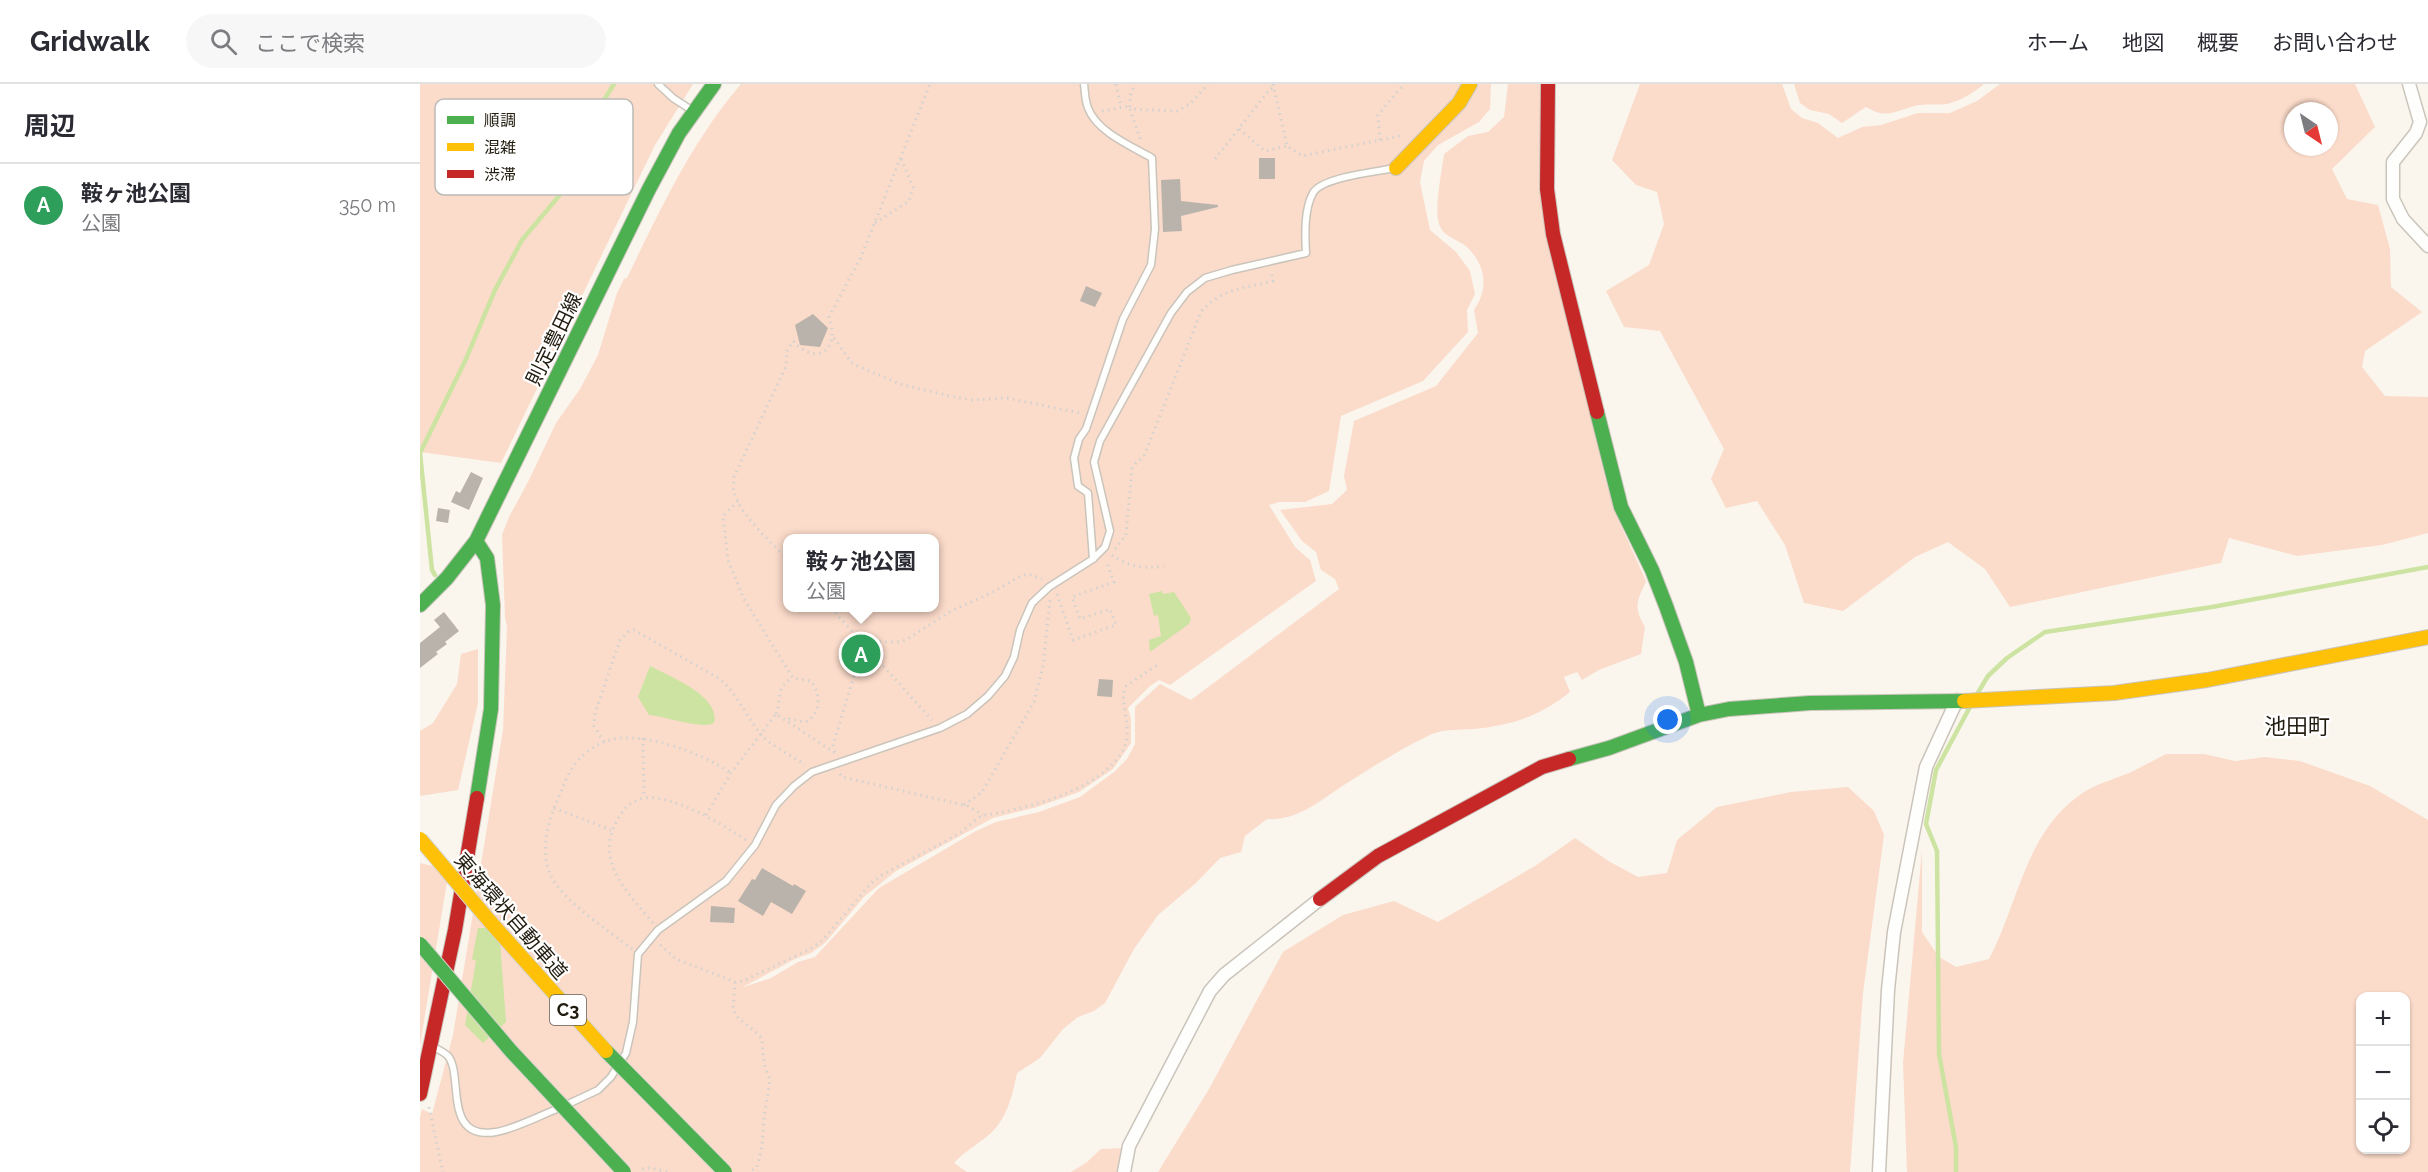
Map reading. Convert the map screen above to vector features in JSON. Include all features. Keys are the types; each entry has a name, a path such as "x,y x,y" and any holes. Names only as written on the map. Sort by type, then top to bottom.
{"main road":[{"name":"則定豊田線","path":"420,605 447,578 476,541 649,189 693,111 714,84"},
{"path":"1396,168 1459,103 1470,84"},
{"path":"1548,84 1547,189 1553,234 1621,507 1652,570 1666,606 1686,662 1699,715"},
{"path":"424,1100 432,1046 455,930 491,709 493,606 487,558 476,541"},
{"path":"1320,899 1377,856 1542,767 1609,748 1699,715 1729,709 1810,703 2102,694 2158,688 2428,637"},
{"name":"東海環状自動車道","path":"420,839 562,1003 651,1099 725,1172"},
{"path":"420,944 519,1059 624,1172"}],"street":[{"path":"2409,84 2420,122 2416,133 2393,162 2392,199 2403,219 2428,246"},
{"path":"1880,1172 1888,990 1894,932 1926,767 1960,700"},
{"path":"1124,1172 1129,1146 1210,990 1224,975 1320,899"}],"lane":[{"path":"658,84 664,91 693,111"},
{"path":"1084,84 1088,108 1095,119 1111,133 1152,158 1155,229 1151,266 1123,319 1074,458 1078,486 1088,493 1093,559"},
{"path":"432,1046 448,1056 453,1069 457,1107 465,1123 477,1131 495,1132 575,1102 598,1090 611,1077 626,1053 633,1022 638,954 651,937 726,881 755,846 776,805 794,786 813,772 940,728 968,714 1005,676 1014,657 1020,630 1032,603 1049,587 1093,559 1104,548 1110,531 1094,462 1100,441 1171,313 1187,292 1205,279 1232,270 1306,253 1305,237 1313,192 1325,182 1396,168"}],"path":[{"path":"783,555 746,514 734,491 734,477 786,366 789,344 793,341 806,352 819,353 830,347 833,328 829,317 861,257 930,84"},
{"path":"1116,84 1121,108"},
{"path":"1135,84 1130,96 1130,107 1141,142 1141,152"},
{"path":"1102,111 1130,107 1177,111 1190,104 1208,84"},
{"path":"1380,140 1378,116 1404,84"},
{"path":"1273,86 1287,146 1302,156 1400,136"},
{"path":"1215,159 1273,86"},
{"path":"1239,129 1265,151 1287,146"},
{"path":"875,223 909,201 913,187 900,156"},
{"path":"1104,548 1115,549 1126,535 1132,470 1144,456 1201,312 1210,301 1221,294 1273,281 1269,262"},
{"path":"833,338 851,362 900,384 971,400 1007,398 1090,416"},
{"path":"738,501 723,516 728,560 744,599 793,678"},
{"path":"1104,548 1130,565 1148,568 1164,566"},
{"path":"776,714 836,754 833,745 861,653 866,646 878,641 906,640 951,611 1029,574 1043,579 1049,587 1073,640 1116,625 1110,609 1080,619 1072,597 1114,582 1104,548"},
{"path":"964,805 982,792 1034,702 1043,666 1051,602 1049,587"},
{"path":"835,612 940,728"},
{"path":"604,742 594,726 595,713 620,640 628,632 634,630 720,679 741,703 760,735 810,767 813,772"},
{"path":"833,765 842,777 964,805 983,815 997,814 1059,796 1083,786 1112,765 1127,743 1128,720 1123,691 1126,686 1160,663"},
{"path":"706,815 731,773 776,714 779,691 793,678 807,679 815,686 818,710 806,722 789,719 787,722"},
{"path":"638,954 566,897 551,876 546,852 547,833 554,808 573,767 580,758 604,742 617,737 643,738 699,754 731,773"},
{"path":"643,738 644,797"},
{"path":"658,930 613,872 609,854 611,831 626,807 644,797 656,798 706,815 755,846"},
{"path":"554,808 611,831"},
{"path":"651,937 676,959 735,982 743,981 810,949 823,940 871,883 960,833 983,815"},
{"path":"735,982 733,1008 736,1016 762,1039 764,1064 770,1080 762,1147 757,1167 749,1172"},
{"path":"424,1100 442,1172"},
{"path":"633,1171 649,1168 669,1172"}],"shaded area":[{"path":"420,84 693,84 655,145 633,190 633,99 435,99 435,195 631,195 501,463 420,452"},
{"path":"741,84 1491,84 1490,109 1479,122 1438,145 1424,161 1420,182 1430,230 1456,252 1470,271 1475,294 1467,310 1468,332 1423,381 1341,416 1329,491 1305,502 1279,502 1269,505 1295,547 1310,560 1316,581 1170,685 1159,680 1150,686 1128,708 1131,718 1131,743 1113,769 1079,792 1037,807 993,818 896,871 864,897 825,943 811,953 741,988 771,978 798,962 815,957 879,888 976,831 996,822 1039,812 1080,797 1114,772 1127,759 1135,744 1135,707 1160,684 1191,700 1339,589 1335,579 1321,570 1316,552 1302,541 1280,510 1332,504 1347,490 1344,476 1354,421 1436,386 1478,333 1474,310 1482,294 1482,269 1467,247 1441,229 1437,209 1439,190 1444,154 1468,136 1488,132 1504,117 1508,84 1542,84 1545,228 1606,481 1617,517 1646,581 1638,604 1639,614 1645,627 1641,654 1599,670 1582,680 1577,672 1564,677 1570,692 1536,713 1500,725 1436,732 1387,758 1308,809 1289,817 1267,819 1245,836 1241,852 1220,858 1196,883 1158,915 1134,949 1105,1003 1094,1011 1078,1017 1063,1029 1040,1058 1017,1073 1014,1089 997,1127 954,1163 967,1172 420,1172 420,1117 422,1109 432,1114 453,1035 503,730 507,627 502,535 556,423 580,389 598,355 617,293 624,279 627,278 678,177 707,129"},
{"path":"1640,84 1782,84 1791,109 1802,118 1818,123 1838,138 1862,127 1881,125 1918,113 1950,113 1977,101 2000,84 2355,84 2375,127 2332,169 2347,199 2378,205 2390,249 2391,287 2422,312 2365,351 2362,367 2385,396 2428,397 2428,533 2382,545 2297,556 2229,538 2221,563 2010,607 1985,569 1948,542 1915,557 1843,611 1804,603 1785,545 1757,501 1726,508 1711,479 1724,449 1660,331 1624,327 1606,291 1649,265 1664,224 1657,192 1636,185 1612,160"},
{"path":"1794,84 1984,84 1967,96 1947,104 1919,105 1887,114 1866,107 1842,123 1829,114 1810,110 1800,103"},
{"path":"1162,591 1163,594 1174,592 1191,618 1189,624 1150,652 1149,640 1161,636 1158,615 1154,616 1149,594"},
{"path":"478,649 478,703 458,790 420,796 420,731 433,723 457,684 461,654"},
{"path":"650,666 680,681 702,696 710,704 714,713 714,723 692,724 649,715 638,697"},
{"path":"2166,754 2204,754 2235,761 2265,757 2300,761 2370,786 2428,820 2428,1172 1907,1172 1903,1063 1922,850 1922,932 1939,957 1956,967 1989,959 2027,865 2052,822 2069,803 2091,788 2129,773"},
{"path":"1848,787 1874,811 1884,835 1863,993 1850,1172 1158,1172 1209,1089 1283,952 1343,915 1394,901 1438,922 1535,866 1575,838 1610,862 1638,877 1667,873 1677,840 1717,807 1791,792"},
{"path":"420,863 449,870 420,1045"},
{"path":"478,928 499,928 506,1022 483,1043 465,1025 476,961 472,959"},
{"path":"1124,1148 1118,1172 1071,1172 1101,1149"}],"building":[{"path":"1259,158 1275,158 1275,179 1259,179"},
{"path":"1180,179 1181,201 1218,205 1218,207 1181,216 1182,231 1163,232 1161,180"},
{"path":"1086,286 1102,293 1095,307 1080,301"},
{"path":"813,314 828,328 820,347 800,345 795,325"},
{"path":"471,472 483,478 469,510 451,502 456,491 460,493"},
{"path":"438,508 450,510 448,523 436,521"},
{"path":"444,612 459,631 445,642 447,644 436,652 438,654 420,668 420,643 440,627 434,620"},
{"path":"1099,679 1113,680 1112,697 1097,696"},
{"path":"762,868 806,891 792,914 771,902 763,916 738,901"},
{"path":"711,906 735,908 734,923 710,922"}],"waterway":[{"path":"605,99 614,84"},
{"path":"420,453 466,359 495,290 522,240 560,195"},
{"path":"420,453 432,570 435,575"},
{"path":"1976,696 1988,676 2007,658 2045,632 2212,607 2428,567"},
{"path":"1956,1172 1956,1147 1939,1054 1937,851 1926,824 1936,770 1971,705"}],"traffic: fast":[{"path":"420,605 447,578 476,541 649,189 679,133 714,84"},
{"path":"1597,412 1621,507 1652,570 1666,606 1686,662 1699,715"},
{"path":"476,541 487,558 493,605 491,709 477,798"},
{"path":"1569,759 1609,748 1699,715 1729,709 1810,703 1964,701"},
{"path":"420,944 511,1051 624,1172"},
{"path":"606,1051 725,1172"}],"traffic: slow":[{"path":"1396,168 1459,103 1470,84"},
{"path":"1964,701 2114,693 2207,680 2428,637"},
{"path":"420,839 493,925 606,1051"}],"traffic: jam":[{"path":"1548,84 1547,189 1553,234 1597,412"},
{"path":"1320,899 1378,856 1542,767 1569,759"},
{"path":"420,1094 455,930 477,798"}],"place":[{"name":"鞍ヶ池公園","path":"861,654"}],"district":[{"name":"池田町","path":"2297,726"}]}
